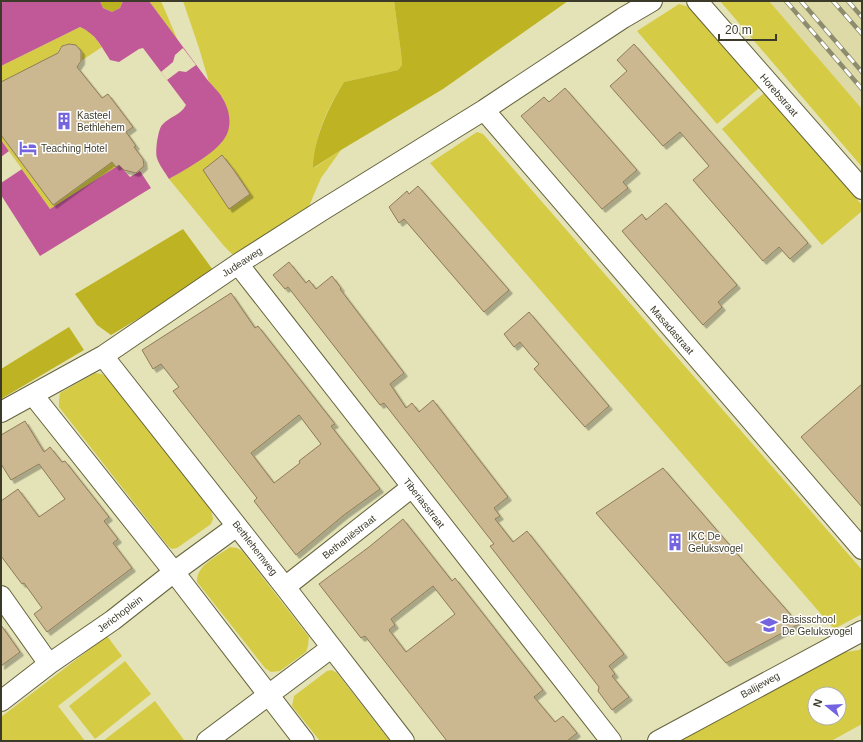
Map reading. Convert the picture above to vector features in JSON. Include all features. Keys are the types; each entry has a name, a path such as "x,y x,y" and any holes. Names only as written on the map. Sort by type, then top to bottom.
{"street":[{"path":"484,110 652,1"},
{"name":"Horebstraat","path":"697,1 862,189"},
{"name":"Judeaweg","path":"1,412 103,356 238,264 484,110"},
{"name":"Masadastraat","path":"484,110 862,549"},
{"name":"Tiberiasstraat","path":"238,264 612,741"},
{"name":"Bethlehemweg","path":"103,356 404,741"},
{"path":"33,395 174,572 304,741"},
{"name":"Bethaniëstraat","path":"285,587 412,487"},
{"name":"Jerichoplein","path":"1,701 49,664 113,620 174,572 237,526"},
{"path":"1,596 49,664"},
{"name":"Balijeweg","path":"658,741 839,642 862,631"},
{"path":"207,741 331,648"}],"shaded area":[{"path":"5,1 100,1 103,8 112,12 120,8 123,1 149,1 225,103 229,116 229,130 223,141 210,154 169,179 157,158 156,151 158,136 162,125 181,112 186,105 143,48 119,62 110,60 94,37 80,27 1,66 1,3"},
{"path":"100,1 123,1 120,8 112,12 103,8"},
{"path":"149,1 161,1 178,41"},
{"path":"183,1 394,1 402,65 398,70 344,82 320,129 316,146 314,168 341,150 321,178 309,206 234,256 169,179 202,159 221,143 226,135 223,98 209,82"},
{"path":"394,1 568,1 443,89 313,168 319,134 327,113 344,82 398,70 402,65"},
{"path":"720,1 769,1 862,109 862,167"},
{"path":"769,1 862,1 862,109"},
{"path":"679,4 689,7 759,88 717,124 637,31"},
{"path":"80,27 90,32 102,47 81,61 82,54 77,46 71,44 65,45 57,54 1,82 1,66"},
{"path":"764,93 862,205 862,211 822,245 722,129"},
{"path":"477,132 483,134 862,570 862,614 834,629 430,163"},
{"path":"1,135 53,205 112,162 116,167 50,209 1,140"},
{"path":"1,140 50,209 119,165 130,177 140,171 151,188 40,256 1,195"},
{"path":"183,229 213,270 111,335 97,325 75,294"},
{"path":"69,327 84,350 1,399 1,369"},
{"path":"95,373 108,377 211,510 213,519 211,524 177,548 172,549 168,546 59,407 60,393"},
{"path":"230,547 237,548 242,551 309,637 306,652 280,671 271,672 265,668 197,582 200,571 204,566"},
{"path":"107,636 122,656 58,706 85,741 1,741 1,717"},
{"path":"862,648 862,724 831,741 676,741 840,653 859,650"},
{"path":"125,661 151,694 95,739 69,706"},
{"path":"332,670 337,673 390,741 320,741 292,706 294,696 327,671"},
{"path":"155,701 184,740 103,741"}],"pier":[{"path":"183,48 196,65 186,72 179,71 167,80 161,72 173,62 175,55"},
{"path":"9,151 22,169 1,183 1,157"}],"building":[{"name":"Kasteel Bethlehem","path":"69,44 76,45 81,51 81,61 77,67 102,98 108,94 133,127 126,132 136,146 134,147 143,159 144,166 136,173 124,170 119,165 116,167 112,162 53,205 1,135 1,82 58,53 62,46"},
{"path":"634,44 808,243 790,259 779,247 763,261 693,180 709,166 680,132 663,146 610,86 627,71 617,60"},
{"path":"565,88 637,170 623,182 628,188 602,209 521,116 544,97 549,102"},
{"path":"222,155 250,194 229,209 203,170"},
{"path":"418,186 509,290 484,312 404,219 399,223 389,207 407,191 409,194"},
{"path":"666,203 737,285 718,302 722,307 703,325 622,231 642,214 646,220"},
{"path":"289,262 306,283 309,280 316,289 332,276 341,288 340,289 404,373 390,384 406,408 412,403 419,412 433,400 508,497 494,508 500,516 495,519 513,542 527,531 624,654 609,666 615,674 612,676 629,697 612,710 598,691 599,687 490,546 494,544 384,403 380,405 288,287 285,289 273,275"},
{"path":"231,293 255,328 258,326 335,424 331,426 380,489 344,515 296,555 254,501 257,498 173,391 179,387 161,364 153,369 142,350","holes":["299,415 321,444 299,461 300,463 274,483 251,453"]},
{"path":"529,312 609,406 585,427 534,369 539,364 520,342 514,347 504,334"},
{"path":"862,384 862,507 801,437"},
{"path":"25,421 44,452 50,447 62,462 65,461 109,517 104,521 118,539 113,543 132,568 47,632 34,614 42,608 24,583 22,584 1,556 1,501 18,489 39,517 65,499 39,464 11,480 1,464 1,435"},
{"name":"IKC De Geluksvogel","path":"663,468 799,624 726,663 596,513"},
{"path":"403,519 452,581 455,578 543,690 534,697 555,722 563,716 577,733 567,741 447,741 365,636 361,638 319,584 369,547","holes":["433,586 455,614 406,652 389,630 395,625 391,619"]},
{"path":"1,625 20,652 1,666"}],"railway":[{"path":"786,1 862,89"},
{"path":"801,1 862,72"},
{"path":"833,1 862,34"},
{"path":"848,1 862,17"}],"place":[{"name":"Kasteel Bethlehem","path":"64,121"},
{"name":"Teaching Hotel","path":"28,148"},
{"name":"IKC De Geluksvogel","path":"675,542"},
{"name":"Basisschool De Geluksvogel","path":"769,625"}]}
